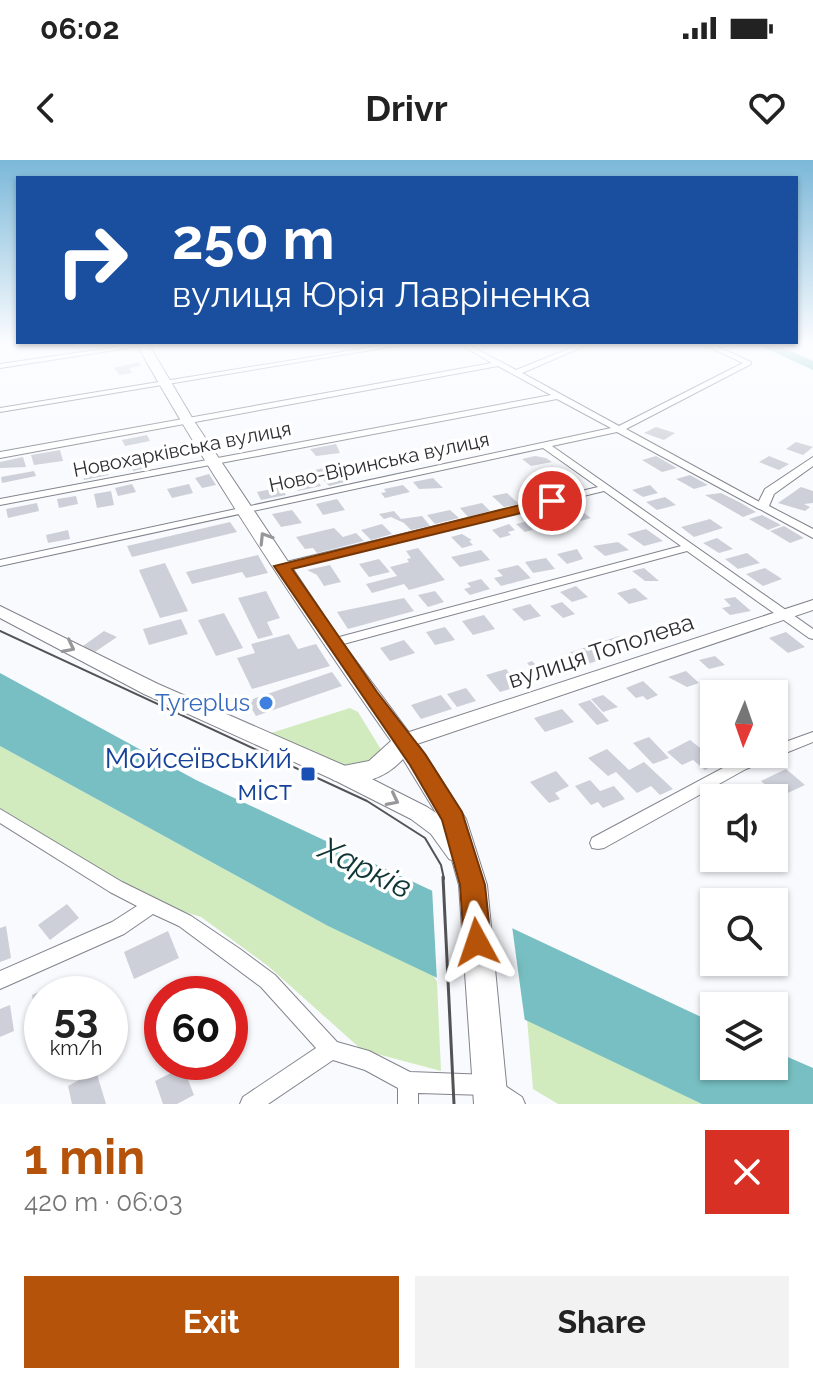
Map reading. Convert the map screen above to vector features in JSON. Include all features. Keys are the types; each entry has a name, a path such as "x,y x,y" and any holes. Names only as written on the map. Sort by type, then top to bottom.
{"main road":[{"path":"168,389 332,643 404,741 453,819 473,885 498,1098"},
{"path":"0,611 151,689 342,774 439,827 455,845 473,885"},
{"path":"342,774 366,774 379,769 390,761 404,741"}],"street":[{"path":"0,410 127,389"},
{"path":"0,455 362,389"},
{"path":"546,389 813,534"},
{"name":"Ново-Віринська вулиця","path":"0,563 622,428 701,389"},
{"name":"Новохарківська вулиця","path":"0,502 559,396"},
{"path":"545,445 685,548 813,635"},
{"path":"762,507 769,492 813,461"},
{"path":"282,566 607,488"},
{"path":"332,643 685,548"},
{"name":"вулиця Тополева","path":"404,741 813,605"},
{"path":"788,747 813,737"},
{"path":"598,843 736,768"},
{"path":"0,815 151,906 185,921 268,981 303,1024 331,1050 369,1061 408,1082 498,1098"},
{"path":"0,980 118,928 151,906"},
{"path":"250,1104 331,1050"},
{"path":"408,1082 408,1104"}],"green space":[{"path":"350,708 358,712 382,751 366,765 345,766 275,739 271,733"},
{"path":"0,746 328,926 433,975 437,982 441,1071 362,1050 268,966 201,917 153,902 0,808"},
{"path":"527,1019 702,1104 558,1104 533,1089"}],"water":[{"name":"Харків","path":"0,673 196,780 700,1016 700,1080 788,1080 788,1057 813,1068 813,1104 702,1104 328,926 0,746"}],"pier":[{"path":"432,888 512,926 525,1022 437,981"}],"building":[{"path":"656,427 675,433 664,440 644,433"},
{"path":"147,435 150,441 125,446 122,440"},
{"path":"796,442 813,447 803,455 786,449"},
{"path":"336,444 340,453 316,456 310,449"},
{"path":"60,450 63,461 34,465 31,455"},
{"path":"535,456 552,462 531,466 522,459"},
{"path":"656,456 677,468 662,472 642,460"},
{"path":"769,456 789,464 779,470 759,462"},
{"path":"23,457 26,467 0,468 0,462"},
{"path":"145,457 150,467 133,471 129,460"},
{"path":"333,466 337,471 330,472 335,478 343,476 348,481 329,486 315,470"},
{"path":"91,467 92,472 107,470 109,475 84,480 82,469"},
{"path":"34,471 36,476 2,483 1,477"},
{"path":"209,474 216,485 202,488 195,478"},
{"path":"690,475 708,485 694,489 676,479"},
{"path":"433,478 443,488 419,489 413,482"},
{"path":"316,479 321,486 298,491 293,484"},
{"path":"132,484 136,492 118,496 115,488"},
{"path":"189,484 193,493 172,498 167,489"},
{"path":"403,485 410,492 385,498 381,493 386,492 384,489"},
{"path":"650,485 658,493 643,497 632,490"},
{"path":"281,487 286,495 261,500 257,492"},
{"path":"801,487 813,491 813,503 804,504 810,507 805,511 778,503"},
{"path":"111,491 114,505 97,508 94,494"},
{"path":"507,493 519,504 504,507 492,496"},
{"path":"721,493 756,512 743,517 705,495"},
{"path":"76,496 78,504 59,508 57,499"},
{"path":"665,497 676,505 657,510 646,502"},
{"path":"337,499 345,510 323,515 316,504"},
{"path":"37,503 39,511 8,518 6,509"},
{"path":"482,503 490,511 468,517 460,508"},
{"path":"577,508 591,518 563,526 555,519 565,517 560,512"},
{"path":"292,510 302,523 281,527 272,514"},
{"path":"450,510 459,518 435,524 427,515"},
{"path":"394,511 401,519 422,516 430,526 411,530 404,523 391,517 384,519 379,514"},
{"path":"762,515 781,525 768,530 749,519"},
{"path":"548,516 557,523 525,532 516,524"},
{"path":"710,519 723,528 694,537 681,527"},
{"path":"230,522 237,532 132,557 127,546"},
{"path":"382,524 392,534 371,540 361,530"},
{"path":"509,524 515,530 508,532 511,535 500,538 492,530"},
{"path":"784,526 804,538 790,543 770,531"},
{"path":"334,528 343,537 356,533 364,541 317,553 313,548 305,549 296,537"},
{"path":"646,529 663,541 644,546 627,534"},
{"path":"68,530 70,539 48,543 46,535"},
{"path":"462,534 472,540 469,541 473,545 462,548 451,537"},
{"path":"717,538 733,549 719,553 703,543"},
{"path":"618,542 629,550 605,556 593,546"},
{"path":"418,548 445,580 409,590 404,584 372,593 366,584 397,576 390,567 409,562 407,559 411,558 406,551"},
{"path":"577,549 583,559 567,564 557,554"},
{"path":"481,550 490,560 460,567 451,557"},
{"path":"747,553 760,563 738,569 725,559"},
{"path":"258,555 268,573 246,578 242,572 192,584 186,572"},
{"path":"546,558 555,569 533,573 525,562"},
{"path":"379,559 390,572 369,577 359,564"},
{"path":"165,563 188,611 160,618 139,570"},
{"path":"330,565 341,582 324,586 317,575 307,570"},
{"path":"518,565 531,578 501,586 494,578 503,576 497,570"},
{"path":"644,568 659,581 645,581 632,571"},
{"path":"765,568 782,579 763,586 746,574"},
{"path":"481,579 490,589 470,595 464,589 471,587 467,583"},
{"path":"576,586 588,597 572,602 560,592"},
{"path":"635,588 648,599 629,604 617,593"},
{"path":"266,591 280,618 267,622 273,635 258,639 238,598"},
{"path":"435,591 444,602 428,607 418,595"},
{"path":"735,597 751,611 730,615 722,608 731,606 724,599"},
{"path":"404,598 414,611 348,629 337,612"},
{"path":"562,602 575,614 563,618 550,606"},
{"path":"530,604 541,616 524,621 512,609"},
{"path":"224,613 243,648 216,656 198,620"},
{"path":"484,615 495,629 473,635 462,621"},
{"path":"181,619 188,634 149,645 143,629"},
{"path":"445,627 455,640 435,645 426,632"},
{"path":"104,631 117,637 95,652 83,646"},
{"path":"786,632 805,647 788,653 769,638"},
{"path":"289,634 298,649 316,644 330,666 252,689 237,658 255,653 251,644"},
{"path":"619,636 633,648 618,654 604,641"},
{"path":"404,640 415,653 390,661 380,648"},
{"path":"592,645 606,658 579,667 566,654"},
{"path":"715,656 725,665 709,669 699,660"},
{"path":"532,661 536,665 546,662 558,675 543,680 527,663"},
{"path":"506,669 520,686 500,692 486,675"},
{"path":"686,671 699,683 687,687 668,677"},
{"path":"332,672 342,686 256,716 247,701"},
{"path":"643,681 658,695 647,700 643,696 636,698 626,688"},
{"path":"466,688 476,701 457,707 447,694"},
{"path":"441,695 452,709 421,719 411,705"},
{"path":"603,695 618,707 603,712 591,699"},
{"path":"590,700 609,721 597,725 578,704"},
{"path":"562,709 574,722 545,732 534,718"},
{"path":"649,737 669,758 653,764 633,743"},
{"path":"690,740 700,748 700,766 693,760 682,765 667,752"},
{"path":"607,749 629,770 644,762 673,789 660,795 651,786 637,793 616,772 608,776 588,758"},
{"path":"786,769 805,785 788,793 788,784 764,784 761,781"},
{"path":"556,771 569,786 555,793 560,799 549,803 530,782"},
{"path":"590,780 600,791 614,786 625,799 603,808 598,802 591,805 575,786"},
{"path":"67,904 79,918 50,940 38,925"},
{"path":"6,926 11,958 0,962 0,928"},
{"path":"168,931 179,958 134,979 124,952"},
{"path":"10,1005 14,1031 0,1037 0,1009"},
{"path":"79,1080 99,1080 106,1104 72,1104 68,1086"},
{"path":"188,1080 194,1095 177,1104 163,1104 155,1081"}],"tram line":[{"path":"0,631 367,801 425,838 441,865 444,879"},
{"path":"443,877 454,1104"}],"place":[{"name":"Tyreplus","path":"266,703"},
{"name":"Мойсеївський міст","path":"308,774"}],"route":[{"path":"477,942 473,885 465,849 453,819 417,760 332,643 282,566 552,501"}]}
